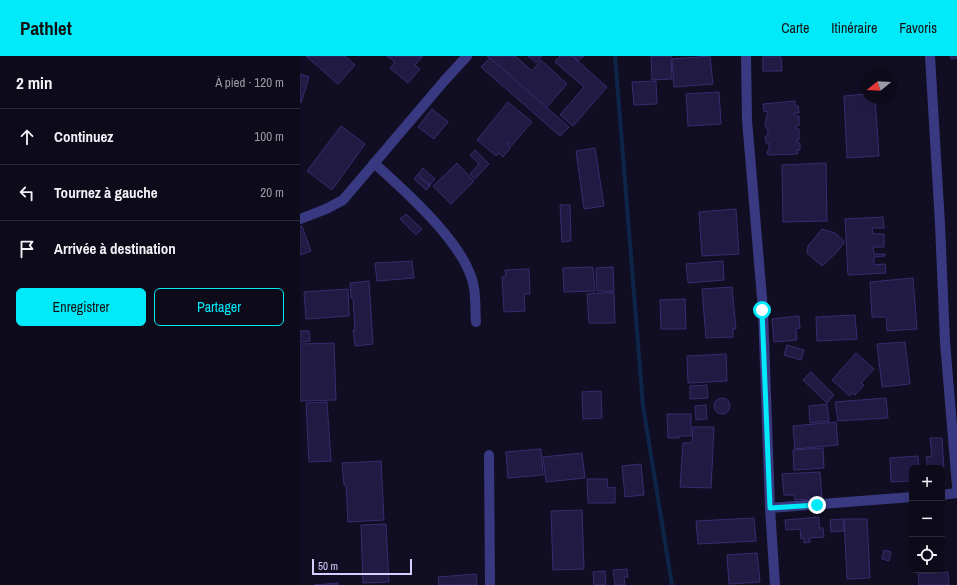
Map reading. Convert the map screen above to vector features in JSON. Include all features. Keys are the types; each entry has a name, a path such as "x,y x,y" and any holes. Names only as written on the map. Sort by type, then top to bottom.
{"street":[{"path":"300,219 326,209 343,200 467,56"},
{"path":"746,56 747,120 762,310 770,508 775,585"},
{"path":"930,56 945,342 957,486"},
{"path":"374,163 443,231 458,250 469,272 474,287 476,322"},
{"path":"489,455 490,585"},
{"path":"945,495 957,493"},
{"path":"770,508 909,497"}],"building":[{"path":"306,56 345,56 355,65 338,84"},
{"path":"387,56 423,56 415,65 420,69 408,83 390,68 395,62"},
{"path":"487,56 515,56 532,71 541,60 567,84 546,108"},
{"path":"528,56 542,56 536,63"},
{"path":"560,56 572,56 607,87 573,126 560,115 584,87 555,62"},
{"path":"573,56 584,56 578,61"},
{"path":"651,56 671,56 672,79 652,80"},
{"path":"710,56 713,84 674,87 672,59"},
{"path":"950,56 957,56 957,58 951,59"},
{"path":"763,57 781,57 782,71 763,71"},
{"path":"490,58 569,127 560,136 481,67"},
{"path":"300,74 309,77 301,103 300,102"},
{"path":"656,81 657,104 634,105 632,82"},
{"path":"719,92 721,124 688,126 686,94"},
{"path":"861,95 861,104 875,104 879,156 847,158 844,96"},
{"path":"795,101 795,105 798,106 799,113 794,113 795,116 799,116 799,125 796,126 796,129 799,129 799,140 797,140 797,143 800,143 800,150 797,150 798,154 768,155 767,152 769,149 769,143 766,143 765,137 768,133 768,129 766,128 765,124 768,111 764,112 763,104"},
{"path":"508,102 532,122 512,145 508,142 507,143 511,147 503,157 499,153 496,156 477,140"},
{"path":"432,109 448,122 434,139 418,127"},
{"path":"341,126 365,144 332,190 307,171"},
{"path":"595,148 604,206 584,209 576,151"},
{"path":"475,150 489,164 475,179 470,174 479,164 470,155"},
{"path":"457,163 474,181 451,204 433,186"},
{"path":"826,163 827,221 783,222 782,165"},
{"path":"423,168 435,179 430,185 418,174"},
{"path":"417,175 430,186 426,190 414,179"},
{"path":"560,205 570,205 571,241 562,242"},
{"path":"736,209 739,254 702,256 699,212"},
{"path":"406,214 422,229 416,235 400,219"},
{"path":"883,217 884,228 872,228 873,234 884,234 884,247 873,247 874,254 885,254 885,256 874,257 874,265 885,264 886,273 848,275 845,219"},
{"path":"300,226 302,226 311,251 300,255"},
{"path":"822,229 835,233 844,241 844,243 822,266 807,253 808,246"},
{"path":"412,261 414,278 377,281 375,263"},
{"path":"723,261 724,280 688,283 686,264"},
{"path":"593,267 595,291 564,292 563,268"},
{"path":"613,267 614,291 597,291 596,268"},
{"path":"529,269 530,294 524,294 525,311 504,312 502,277 506,276 505,270"},
{"path":"913,278 917,329 887,331 886,317 872,317 870,282"},
{"path":"369,281 373,344 355,346 353,330 355,330 353,298 351,298 350,283"},
{"path":"732,287 736,329 733,329 733,337 706,338 702,289"},
{"path":"348,289 349,316 306,319 304,292"},
{"path":"614,292 615,323 589,323 587,294"},
{"path":"685,299 686,329 661,329 660,300"},
{"path":"855,315 857,339 817,341 816,317"},
{"path":"799,316 800,328 796,329 797,340 774,342 772,319"},
{"path":"300,331 309,331 310,341 300,342"},
{"path":"905,342 910,384 882,387 877,344"},
{"path":"334,343 336,400 300,401 300,344"},
{"path":"787,345 804,350 801,360 784,355"},
{"path":"856,353 874,369 861,383 864,385 855,395 852,393 850,396 832,380"},
{"path":"726,354 727,381 688,383 687,356"},
{"path":"811,372 834,395 827,403 803,380"},
{"path":"707,385 708,398 690,399 690,386"},
{"path":"601,391 602,418 583,419 582,392"},
{"path":"722,398 728,400 730,406 728,412 722,414 716,412 714,406 716,400"},
{"path":"886,398 888,418 838,421 835,402"},
{"path":"327,402 331,461 309,462 306,403"},
{"path":"827,404 829,421 810,423 809,406"},
{"path":"706,405 707,419 696,420 695,406"},
{"path":"667,414 691,414 691,436 668,438"},
{"path":"836,422 838,445 795,449 793,426"},
{"path":"693,427 714,427 711,488 680,487 683,443 692,443"},
{"path":"930,438 942,438 944,465 927,465 926,457 932,456"},
{"path":"823,448 824,468 794,470 793,450"},
{"path":"541,449 543,475 508,478 506,452"},
{"path":"582,453 585,478 546,482 543,457"},
{"path":"918,456 919,465 909,465 909,481 891,482 890,458"},
{"path":"381,461 384,520 348,522 346,485 344,485 342,463"},
{"path":"641,464 644,495 625,497 622,466"},
{"path":"820,472 822,498 795,500 794,495 784,495 782,474"},
{"path":"587,479 607,479 608,488 615,487 615,503 588,503"},
{"path":"582,510 584,569 553,570 551,511"},
{"path":"819,517 819,528 823,528 824,537 809,538 810,542 804,543 804,538 801,539 800,529 786,530 785,520"},
{"path":"754,518 756,541 698,544 696,521"},
{"path":"843,519 844,531 831,532 830,520"},
{"path":"844,519 867,519 870,578 847,579"},
{"path":"386,524 389,582 363,583 361,525"},
{"path":"884,550 891,552 889,561 882,559"},
{"path":"757,553 760,582 729,584 727,555"},
{"path":"627,569 628,577 624,577 625,585 615,585 613,570"},
{"path":"605,571 606,585 594,585 593,572"},
{"path":"948,572 949,585 919,585 918,574"},
{"path":"476,574 477,585 439,585 438,577"},
{"path":"338,583 338,585 314,585"}],"waterway":[{"path":"615,56 643,406 672,585"}],"route":[{"path":"762,310 770,508 817,505"}]}
